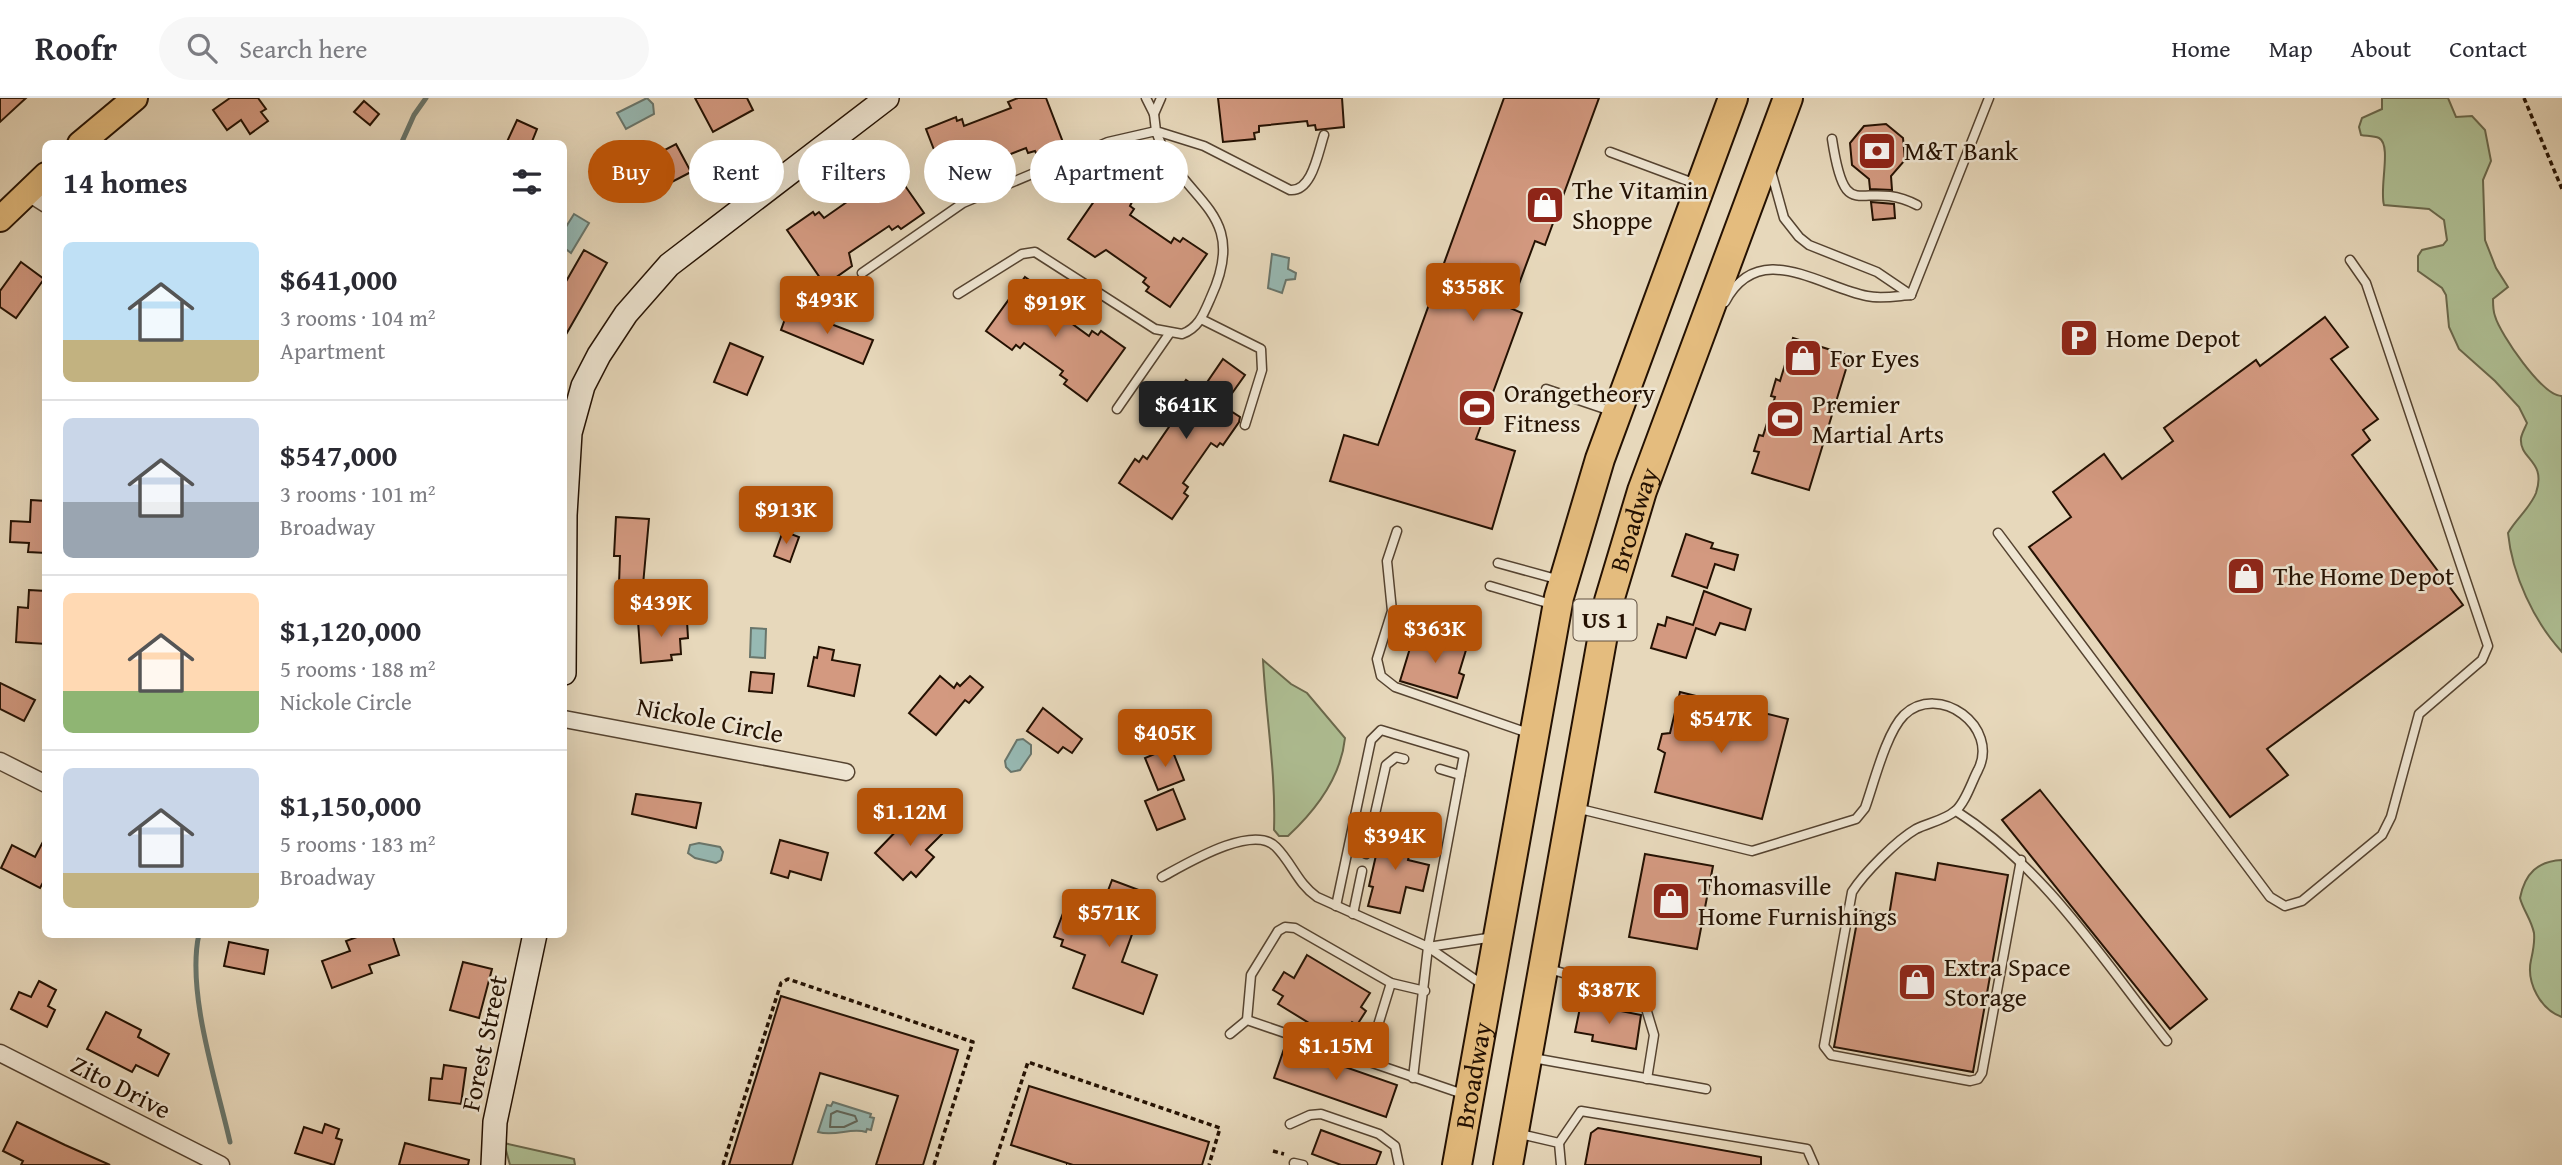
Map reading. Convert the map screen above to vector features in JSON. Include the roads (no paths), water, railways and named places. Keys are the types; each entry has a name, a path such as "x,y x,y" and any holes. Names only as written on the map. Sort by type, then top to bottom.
{"highway":[{"name":"Broadway","path":"1457,1165 1532,734 1560,593 1617,413 1733,98"},
{"name":"Broadway","path":"1508,1165 1609,601 1642,491 1788,98"}],"main road":[{"path":"85,140 135,98"},
{"path":"0,219 36,198"}],"street":[{"path":"567,474 570,433 577,404 594,363 626,314 669,265 887,98"},
{"name":"Nickole Circle","path":"567,720 846,772"},
{"path":"0,761 42,782"},
{"name":"Forest Street","path":"493,1165 495,1122 535,938"},
{"name":"Zito Drive","path":"0,1053 220,1165"}],"lane":[{"path":"958,294 1022,254 1035,252 1155,329 1169,334 1186,332 1201,319 1218,281 1223,253 1222,230 1216,217 1168,162 1156,131 1154,114 1146,98"},
{"path":"1154,114 1161,98"},
{"path":"1911,295 1989,98"},
{"path":"862,273 963,204 1108,142 1156,131 1204,146 1293,191 1306,184 1324,135"},
{"path":"1832,139 1838,179 1847,192 1861,197 1897,196 1917,205"},
{"path":"1610,152 1701,186"},
{"path":"1767,152 1781,211 1799,237 1817,248 1877,272 1911,295"},
{"path":"1998,533 2270,897 2285,905 2302,901 2386,830 2419,714 2482,660 2488,646 2366,283 2350,260"},
{"path":"1682,381 1728,296 1745,278 1757,273 1796,271 1869,297 1911,295"},
{"path":"1201,319 1261,349 1262,370 1245,425"},
{"path":"1117,409 1169,334"},
{"path":"1546,389 1617,413"},
{"path":"1396,531 1387,561 1392,611 1377,659 1381,676 1395,687 1532,734"},
{"path":"1498,563 1560,593"},
{"path":"1490,586 1560,593"},
{"path":"1571,806 1752,851 1856,819 1865,808 1897,724 1914,708 1936,703 1953,707 1967,717 1983,744 1982,762 1956,811 1913,831 1862,878 1852,892 1824,1043 1829,1054 1972,1081 1979,1078 2021,860"},
{"path":"1336,906 1371,740 1381,730 1464,755 1428,947 1413,1078"},
{"path":"1366,854 1386,765 1396,757 1404,759"},
{"path":"1440,769 1460,775"},
{"path":"1956,811 2021,860 2167,1041"},
{"path":"1162,877 1192,860 1239,841 1261,839 1274,845 1306,890 1428,947 1488,988"},
{"path":"1353,914 1363,871"},
{"path":"1230,1034 1247,1020 1251,975 1278,931 1285,927 1295,928 1391,983 1425,991"},
{"path":"1428,947 1497,936"},
{"path":"1543,967 1626,992 1645,1005 1654,1035 1647,1079"},
{"path":"1367,1061 1391,983"},
{"path":"1247,1020 1469,1096"},
{"path":"1527,1057 1706,1089"},
{"path":"1561,1165 1559,1143 1581,1111 1807,1149 1814,1165"},
{"path":"1290,1124 1310,1115 1321,1115 1379,1134 1395,1146 1399,1165"},
{"path":"1514,1132 1559,1143"}],"water":[{"path":"647,98 653,104 654,114 626,129 617,113"},
{"path":"574,214 589,223 571,253 567,250 567,225"},
{"path":"1272,254 1289,258 1288,269 1296,273 1295,279 1286,280 1282,293 1268,288"},
{"path":"751,628 766,629 765,658 750,657"},
{"path":"1023,739 1031,745 1031,754 1020,770 1011,772 1005,761 1017,740"},
{"path":"699,843 720,847 723,852 721,860 716,863 695,858 688,853 690,845"},
{"path":"833,1102 871,1114 870,1117 874,1118 871,1130 818,1132 827,1105 831,1106"}],"waterway":[{"path":"403,140 414,115 426,98"},
{"path":"198,938 196,957 200,1010 230,1142"}],"place":[{"name":"M&T Bank","path":"1877,151"},
{"name":"The Vitamin Shoppe","path":"1545,205"},
{"name":"Home Depot","path":"2079,338"},
{"name":"For Eyes","path":"1803,358"},
{"name":"Orangetheory Fitness","path":"1477,408"},
{"name":"Premier Martial Arts","path":"1785,419"},
{"name":"The Home Depot","path":"2246,576"},
{"name":"Thomasville Home Furnishings","path":"1671,901"},
{"name":"Extra Space Storage","path":"1917,982"}]}
